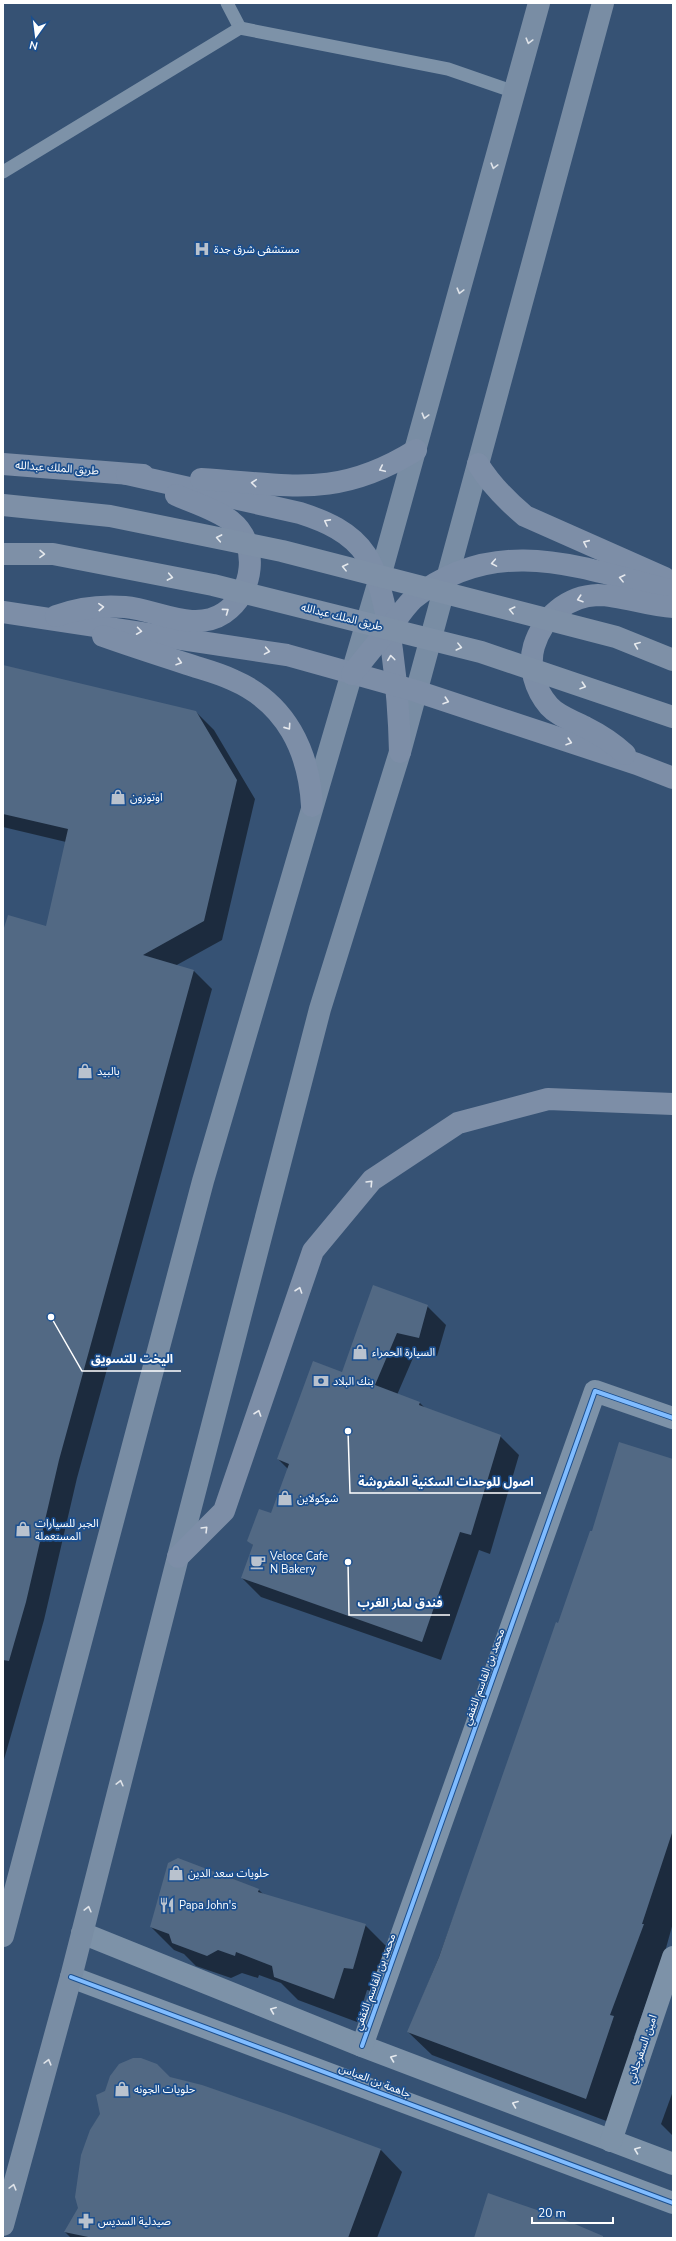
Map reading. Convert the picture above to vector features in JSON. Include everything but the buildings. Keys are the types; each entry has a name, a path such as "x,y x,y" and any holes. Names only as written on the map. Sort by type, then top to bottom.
{"highway":[{"path":"3,505 110,516 282,550 616,637 673,660"},
{"name":"طريق الملك عبدالله","path":"3,554 53,554 213,585 481,652 673,717"}],"main road":[{"path":"3,1936 204,1181 312,806 378,584 539,3"},
{"path":"3,2225 71,1977 320,1009 400,752 603,3"},
{"name":"طريق الملك عبدالله","path":"3,464 309,486 357,478 378,471 416,450"},
{"path":"478,464 490,484 525,516 673,582"},
{"path":"127,474 300,513 320,519 339,529 353,540 374,568 388,629 399,717 400,752"},
{"path":"49,618 86,608 106,606 126,607 198,623 224,613 235,604 243,593 248,580 249,555 246,543 232,522 220,514 127,474"},
{"path":"352,674 413,600 447,578 469,569 492,563 516,560 540,560 564,563 673,591"},
{"path":"637,764 616,746 592,731 560,716 549,706 540,694 534,680 532,665 533,650 537,636 545,623 556,611 568,603 583,597 598,595 614,597 637,603 673,607"},
{"path":"3,612 287,655 416,691 637,764 673,778"},
{"path":"49,618 233,680 262,697 288,726 299,744 308,771 312,806"},
{"path":"178,1557 224,1510 313,1251 372,1180 458,1123 548,1099 673,1104"}],"street":[{"name":"محمد بن القاسم الثقفي","path":"362,2046 595,1391 673,1418"},
{"path":"82,1933 362,2046 673,2164"},
{"name":"امين السفرجلاني","path":"611,2141 673,1957"},
{"name":"جاهمة بن العباس","path":"71,1977 673,2202"}],"lane":[{"path":"227,3 240,28"},
{"path":"3,172 240,28 448,69 515,92"}],"cycle path":[{"path":"362,2046 595,1391 673,1418"},
{"path":"71,1977 673,2203"}],"place":[{"name":"مستشفى شرق جدة","path":"202,249"},
{"name":"اوتوزون","path":"118,797"},
{"name":"بالبيد","path":"85,1071"},
{"name":"اليخت للتسويق","path":"51,1317"},
{"name":"السيارة الحمراء","path":"360,1352"},
{"name":"بنك البلاد","path":"321,1381"},
{"name":"اصول للوحدات السكنية المفروشة","path":"348,1431"},
{"name":"شوكولاين","path":"285,1498"},
{"name":"الجبر للسيارات المستعملة","path":"23,1529"},
{"name":"Veloce Cafe N Bakery","path":"258,1562"},
{"name":"فندق لمار الغرب","path":"348,1562"},
{"name":"حلويات سعد الدين","path":"176,1873"},
{"name":"Papa John's","path":"167,1905"},
{"name":"حلويات الجونه","path":"122,2089"},
{"name":"صيدلية السديس","path":"86,2221"}]}
